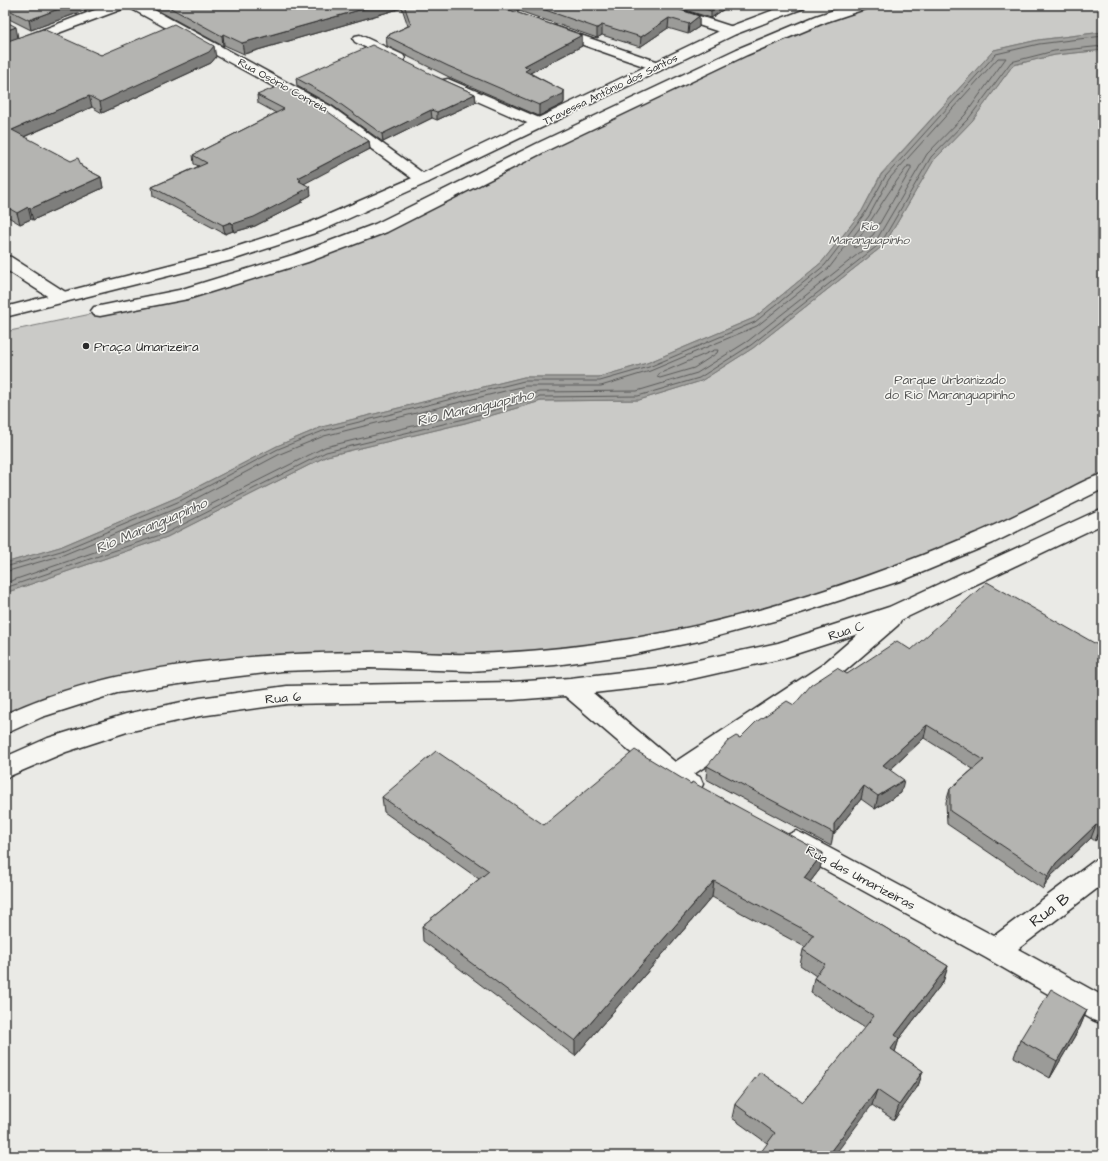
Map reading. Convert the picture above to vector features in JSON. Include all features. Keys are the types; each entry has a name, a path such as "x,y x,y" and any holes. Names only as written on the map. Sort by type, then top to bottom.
{"street":[{"path":"5,49 120,5"},
{"name":"Rua Osório Correia","path":"135,5 327,110 424,179"},
{"path":"651,5 730,30"},
{"name":"Travessa Antônio dos Santos","path":"5,312 234,254 314,226 424,179 730,30 799,5"},
{"path":"100,311 182,295 302,258 381,228 546,145 742,52 821,19 863,5"},
{"path":"544,26 657,66"},
{"path":"19,30 32,38"},
{"path":"360,39 409,64"},
{"path":"436,78 539,123"},
{"path":"5,261 61,297"},
{"path":"5,725 54,704 117,684 207,671 282,664 346,661 471,663 555,657 630,647 699,633 777,612 898,574 985,538 1103,481"},
{"name":"Rua C","path":"570,687 665,676 780,651 897,613 1103,515"},
{"path":"674,775 830,671 897,613"},
{"path":"570,687 674,775 709,794"},
{"name":"Rua 6","path":"5,768 57,745 126,723 200,707 287,696 570,687"},
{"name":"Rua das Umarizeiras","path":"779,832 996,950 1103,1011"},
{"name":"Rua B","path":"996,950 1103,869"}],"green space":[{"path":"863,5 1103,5 1103,32 1038,40 994,50 881,174 862,211 822,262 754,318 647,363 599,377 524,377 322,427 277,446 178,497 60,547 5,563 5,332 182,295 381,228 742,52"},
{"name":"Parque Urbanizado do Rio Maranguapinho","path":"1103,50 1103,481 898,574 630,647 370,660 117,684 5,725 5,593 167,537 327,456 465,423 541,401 639,400 701,381 753,348 884,245 934,160 972,121 1013,65 1055,55"}],"water":[{"name":"Rio Maranguapinho","path":"1103,32 1103,50 1055,55 1013,65 972,121 934,160 884,245 753,348 701,381 639,400 541,401 465,423 327,456 167,537 5,593 5,563 60,547 178,497 277,446 322,427 524,377 599,377 647,363 754,318 822,262 862,211 881,175 994,50 1038,40"}],"building":[{"path":"5,5 69,5 29,20 5,8"},
{"path":"165,5 377,5 242,43 223,34 222,36"},
{"path":"404,5 495,5 582,35 524,66 530,68 525,71 564,91 563,94 539,105 448,66 386,36 411,25"},
{"path":"531,5 665,5 699,16 689,24 669,18 641,37 602,25 597,28"},
{"path":"694,5 719,5 711,11"},
{"path":"5,21 16,27 5,31"},
{"path":"174,24 214,46 209,52 100,102 89,96 12,130 71,161 78,158 82,167 101,177 30,209 28,207 17,213 5,206 5,42 43,29 101,55"},
{"path":"372,45 475,94 437,112 431,110 382,134 332,98 296,78"},
{"path":"281,85 320,106 369,141 298,178 301,180 299,181 310,187 299,193 301,193 254,217 233,224 231,222 223,225 152,187 207,163 193,155 284,109 257,95"},
{"path":"987,582 1103,648 1103,826 1101,828 1096,825 1056,863 1048,876 950,811 950,789 984,760 927,725 883,765 904,780 878,796 864,786 834,824 834,833 707,766 728,741 736,736 740,738 756,722 787,701 794,705 811,685 837,668 847,674 897,641 911,650"},
{"path":"635,750 691,784 692,782 823,853 804,878 948,966 895,1035 899,1038 891,1049 923,1071 899,1105 877,1090 827,1156 758,1156 775,1133 735,1104 760,1072 803,1102 874,1016 814,978 825,964 803,950 814,935 714,881 575,1041 422,926 489,871 382,797 436,751 544,825"},
{"path":"1051,989 1087,1010 1057,1061 1020,1040"}],"place":[{"name":"Praça Umarizeira","path":"86,346"}]}
